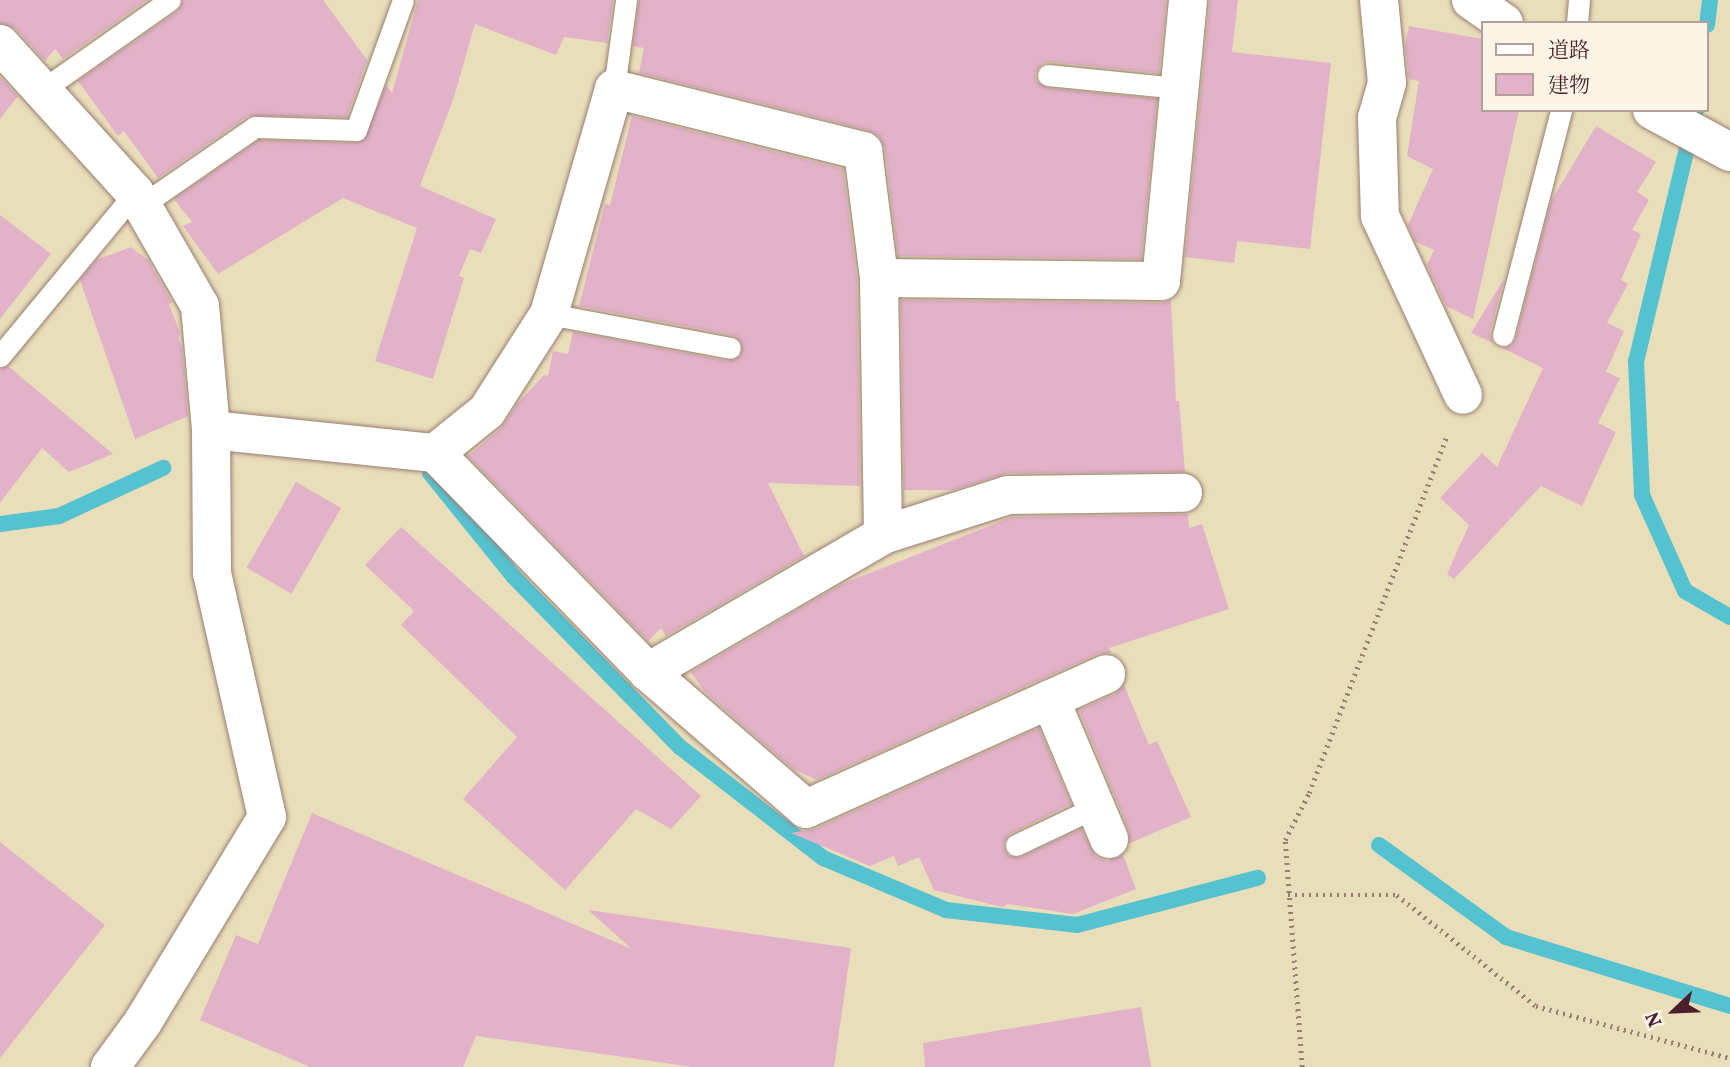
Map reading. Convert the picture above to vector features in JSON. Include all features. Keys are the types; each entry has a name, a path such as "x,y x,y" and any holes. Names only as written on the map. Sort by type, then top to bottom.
{"street":[{"path":"879,278 1161,281 1188,0"},
{"path":"1379,0 1387,83 1377,117 1380,216 1463,395"},
{"path":"1471,0 1501,21"},
{"path":"0,44 138,199 200,306 211,430 212,573 267,817 143,1022 110,1067"},
{"path":"435,453 487,411 550,314 614,89 863,151 879,278 883,535"},
{"path":"1661,115 1728,151"},
{"path":"211,430 435,453 648,672 806,809 1106,674"},
{"path":"648,672 883,535 1008,495 1183,493"},
{"path":"1050,699 1102,823"}],"lane":[{"path":"42,90 170,0"},
{"path":"0,356 138,199 255,127 356,131 403,0"},
{"path":"614,89 626,0"},
{"path":"1577,21 1580,0"},
{"path":"1048,75 1179,88"},
{"path":"1503,335 1560,112"},
{"path":"550,314 730,348"},
{"path":"1016,845 1102,823"}],"path":[{"path":"1302,1067 1285,840 1310,793 1463,395"},
{"path":"1288,895 1397,895 1536,1006 1730,1058"}],"building":[{"path":"0,0 147,0 63,59 55,49 45,61 16,29 0,23"},
{"path":"183,0 323,0 367,60 347,117 248,116 158,178 124,131 118,136 78,81 178,11"},
{"path":"418,0 613,0 607,43 564,37 556,55 475,24 454,97 420,186 496,219 481,253 470,249 459,276 464,278 433,379 375,361 417,228 343,198 218,274 183,226 192,222 174,199 259,140 356,143 364,140 386,85 392,93"},
{"path":"639,0 1166,0 1159,73 1049,62 1042,63 1035,73 1036,81 1047,88 1157,99 1141,259 898,256 885,148 879,136 868,130 639,73 644,48 633,46"},
{"path":"1210,0 1238,0 1232,52 1331,63 1310,249 1237,241 1234,263 1185,257"},
{"path":"1409,26 1482,39 1482,112 1519,112 1473,319 1446,306 1427,265 1434,250 1416,242 1408,225 1433,169 1407,156 1419,81 1409,79 1405,45"},
{"path":"0,77 18,96 0,119"},
{"path":"632,116 843,169 857,280 860,486 768,483 804,556 666,636 661,628 648,641 468,456 501,428 518,403 544,375 548,376 553,351 568,354 573,332 728,361 740,356 742,343 732,335 579,306 605,204 610,205"},
{"path":"1596,126 1656,162 1637,192 1649,200 1632,230 1641,234 1621,280 1628,284 1607,323 1624,331 1606,372 1620,378 1598,423 1616,432 1582,506 1541,486 1454,579 1447,574 1469,525 1440,498 1482,453 1497,467 1543,368 1502,348 1512,345 1516,338 1551,201"},
{"path":"0,215 51,254 0,319"},
{"path":"131,247 148,260 172,302 169,304 180,333 178,338 182,348 188,416 135,439 80,280 96,260"},
{"path":"1504,279 1490,332 1493,343 1471,333"},
{"path":"901,300 1161,303 1171,300 1176,401 1179,401 1185,472 1008,473 953,490 904,490"},
{"path":"8,366 113,454 69,472 42,448 0,503 0,369"},
{"path":"296,482 341,508 292,594 246,568"},
{"path":"1188,514 1189,528 1202,524 1229,609 1109,648 1111,653 1097,654 817,780 793,769 704,691 691,672 842,584 1012,517"},
{"path":"401,527 701,796 671,829 636,809 565,890 463,799 517,737 401,625 414,611 365,565"},
{"path":"1124,685 1149,745 1157,741 1191,817 1130,843 1129,830 1079,710 1115,694"},
{"path":"1039,728 1071,804 1010,834 1003,843 1005,851 1009,856 1021,857 1081,829 1096,857 1107,861 1123,855 1136,889 1073,914 1008,904 1002,907 934,890 919,857 898,866 894,856 870,866 791,833 815,829"},
{"path":"312,813 632,949 588,910 851,948 834,1067 693,1067 476,1036 463,1067 310,1067 200,1020 236,935 258,944"},
{"path":"0,842 105,925 0,1058"},
{"path":"1141,1007 1151,1067 925,1067 923,1043"}],"waterway":[{"path":"1707,21 1710,0"},
{"path":"1696,112 1636,361 1642,495 1685,591 1730,617"},
{"path":"0,524 59,516 163,468"},
{"path":"430,473 513,576 680,747 823,858 946,910 1077,925 1258,878"},
{"path":"1379,845 1506,937 1730,1006"}]}
